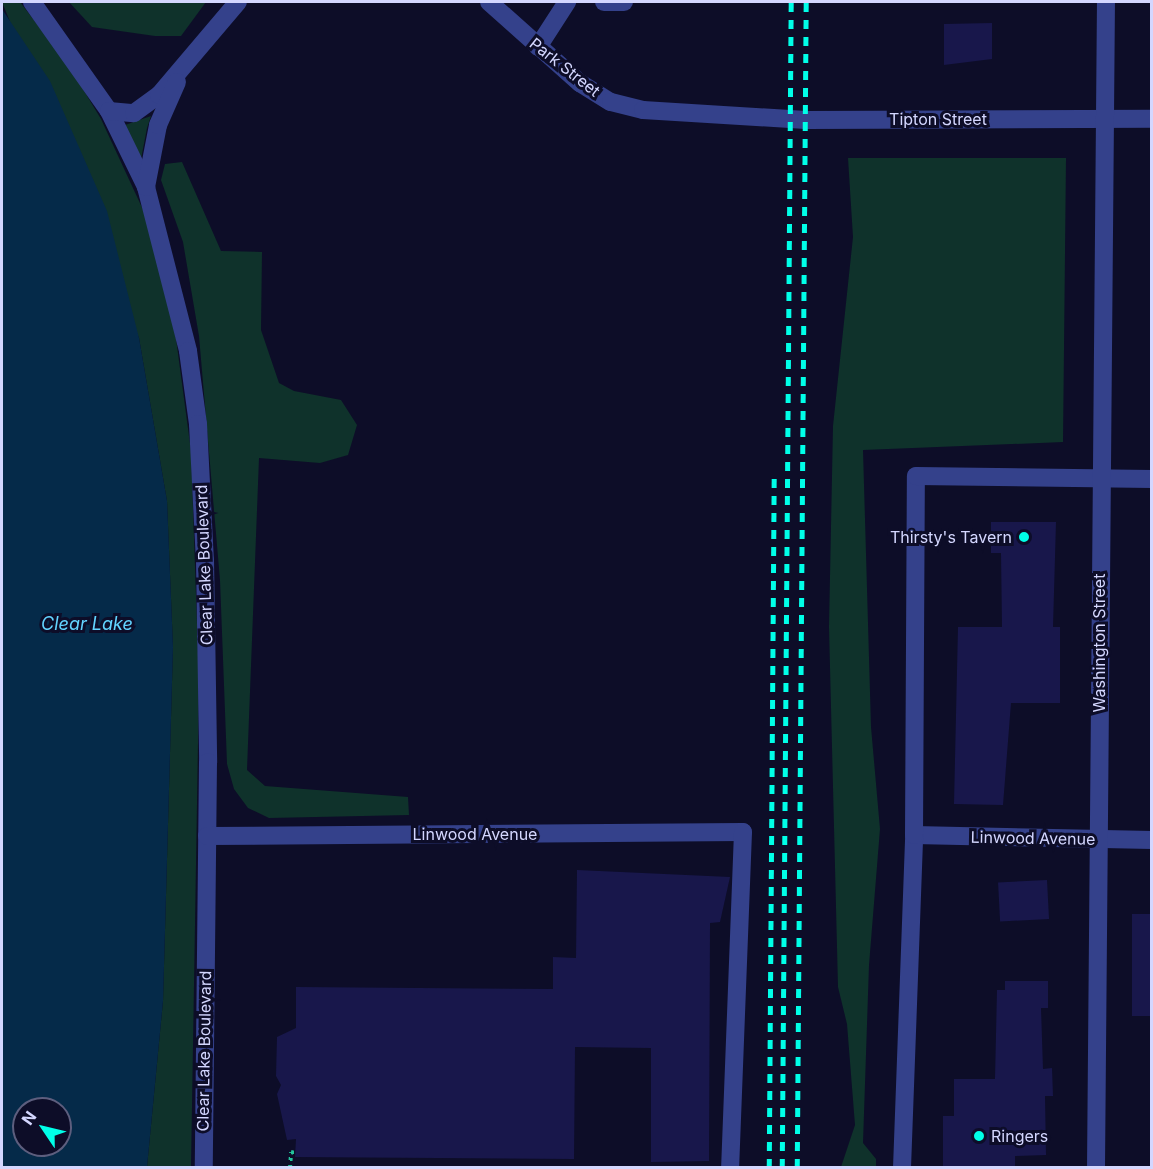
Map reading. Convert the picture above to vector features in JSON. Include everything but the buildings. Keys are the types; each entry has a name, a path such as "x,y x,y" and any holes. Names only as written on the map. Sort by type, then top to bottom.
{"street":[{"name":"Clear Lake Boulevard","path":"32,2 109,111 146,187 174,289 198,424 205,572 207,836 204,1167"},
{"path":"109,111 134,113 181,72 238,2"},
{"name":"Park Street","path":"489,2 580,83 611,102 725,118"},
{"path":"538,46 567,2"},
{"path":"604,2 624,2"},
{"name":"Washington Street","path":"1096,1167 1103,119 1106,2"},
{"path":"146,187 158,125 181,72"},
{"name":"Tipton Street","path":"725,118 1152,119"},
{"path":"902,1167 914,836 916,476 1152,479"},
{"name":"Linwood Avenue","path":"207,836 743,832 730,1167"},
{"name":"Linwood Avenue","path":"914,836 1152,840"}],"path":[{"path":"290,1167 291,1152 295,1153"}],"green space":[{"path":"2,2 20,2 69,66 101,119 145,214 175,331 191,451 199,682 191,1167 147,1167 163,1001 173,647 167,501 139,338"},
{"path":"69,2 206,2 181,36 155,36 92,27"},
{"path":"151,116 147,128 141,159 125,125"},
{"path":"848,158 1066,158 1063,442 863,450 871,727 880,829 869,965 863,1143 876,1159 876,1168 841,1167 855,1125 847,1024 838,987 829,627 833,426 853,237"},
{"path":"182,162 221,251 262,252 261,330 279,383 294,391 341,400 357,425 348,455 320,463 259,458 247,770 265,786 408,797 409,815 269,818 248,808 234,789 227,764 220,580 199,336 183,242 161,180 165,164"}],"water":[{"name":"Clear Lake","path":"2,9 50,81 107,211 139,338 167,501 173,647 163,1001 147,1167 2,1167"}],"railway":[{"path":"782,1168 791,2"},
{"path":"797,1168 806,2"},
{"path":"769,1168 774,473"}],"place":[{"name":"Thirsty's Tavern","path":"1024,537"},
{"name":"Ringers","path":"979,1136"}]}
